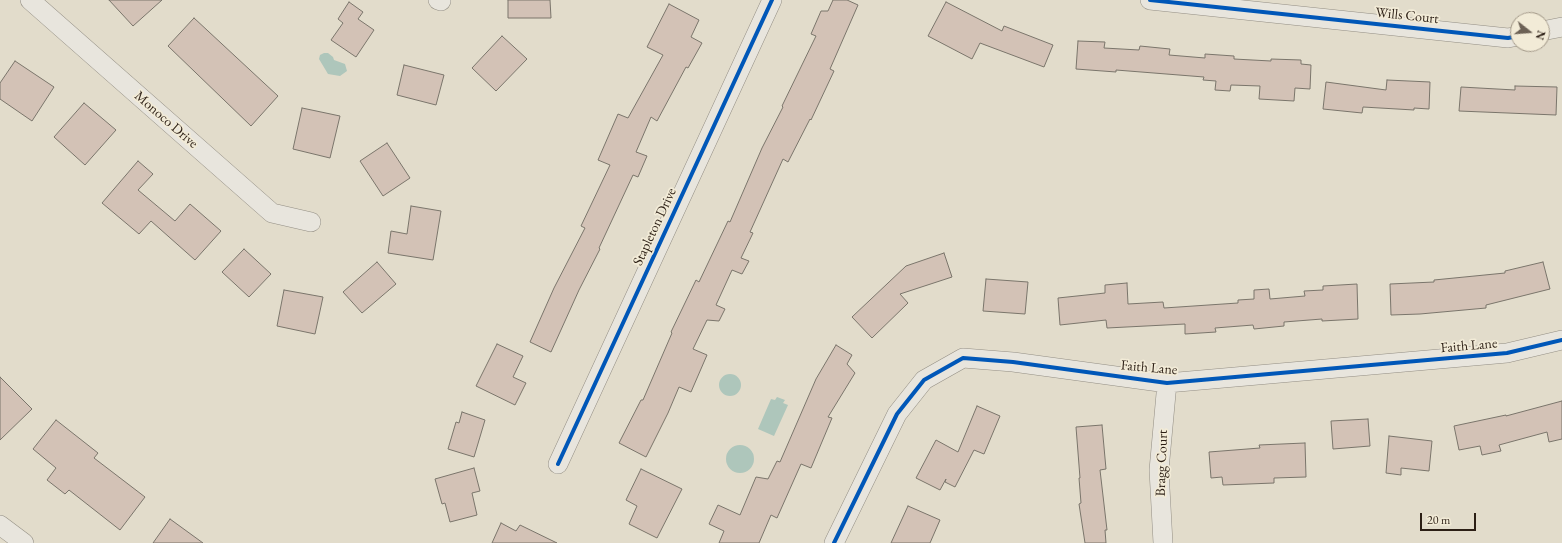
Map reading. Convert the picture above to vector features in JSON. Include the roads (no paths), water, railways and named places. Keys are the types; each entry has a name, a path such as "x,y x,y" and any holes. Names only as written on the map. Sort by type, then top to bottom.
{"street":[{"name":"Monoco Drive","path":"30,0 272,213 311,222"},
{"name":"Stapleton Drive","path":"558,464 772,0"},
{"name":"Wills Court","path":"1150,0 1510,38"},
{"path":"1550,29 1562,27"},
{"name":"Faith Lane","path":"834,543 897,414 924,380 963,358 1013,362 1167,384 1507,354 1562,340"},
{"name":"Bragg Court","path":"1163,543 1159,470 1167,384"},
{"path":"0,525 24,543"}]}
